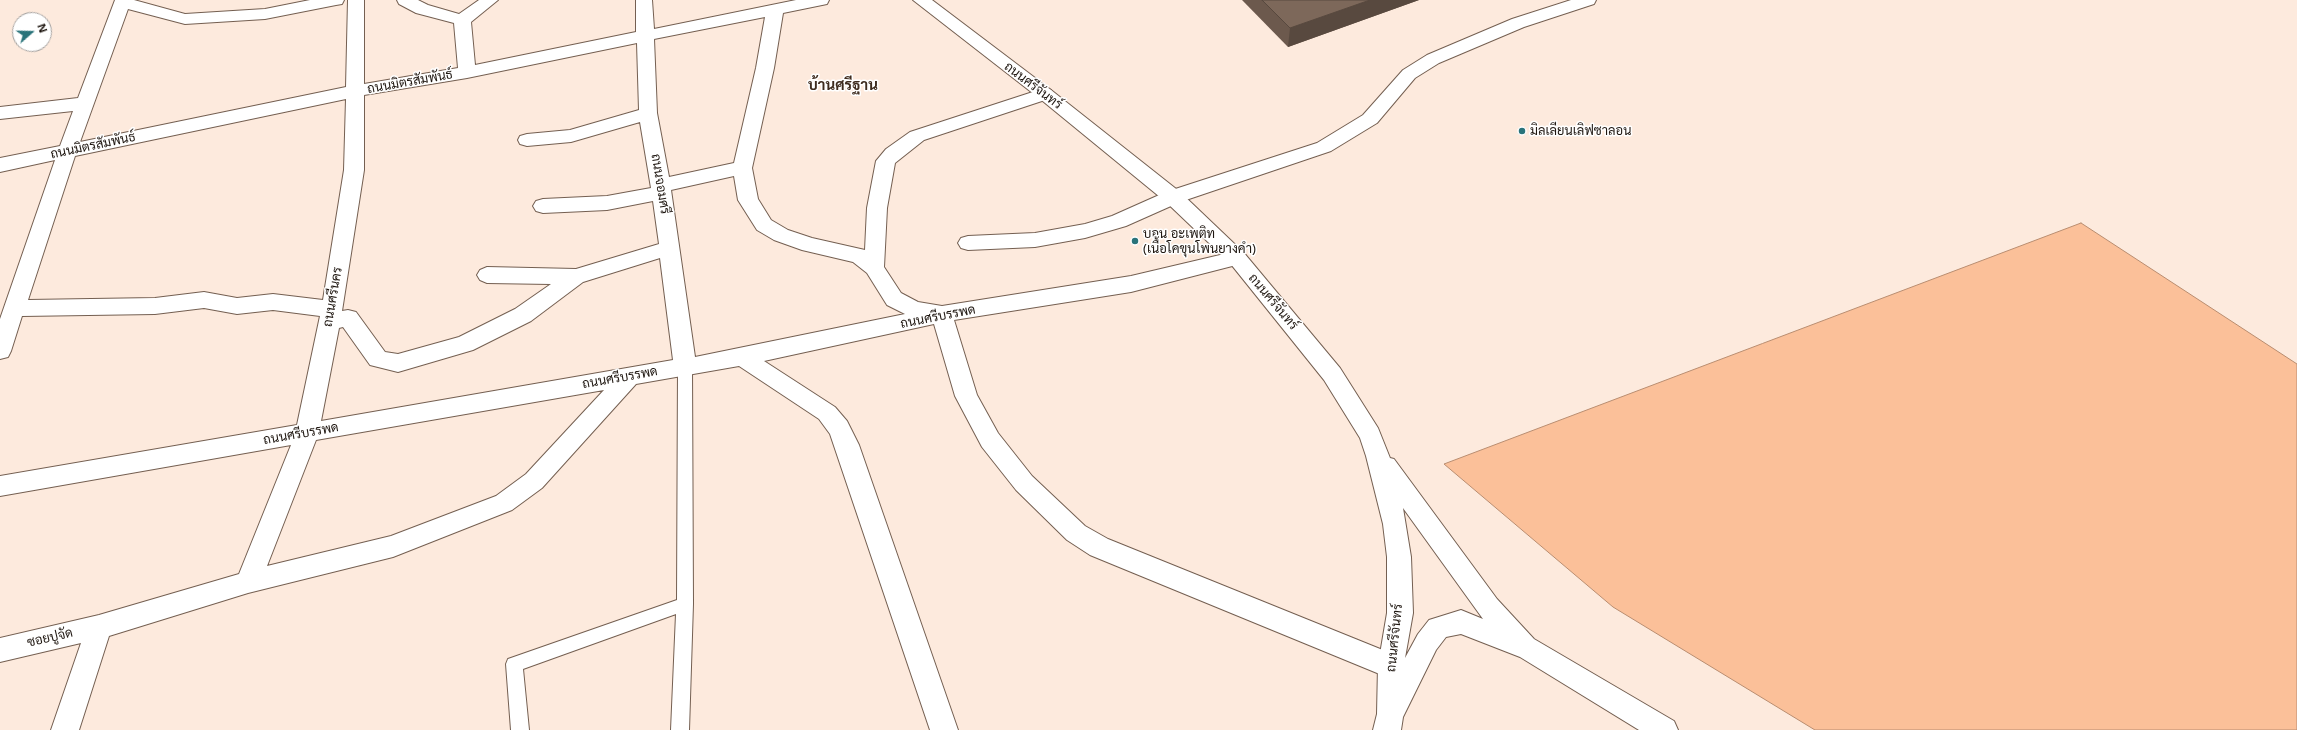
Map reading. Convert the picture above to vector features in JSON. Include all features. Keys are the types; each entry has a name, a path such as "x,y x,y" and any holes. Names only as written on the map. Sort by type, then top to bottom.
{"street":[{"path":"0,351 67,152 123,1 185,18 265,14 336,0"},
{"name":"ถนนศรีนคร","path":"248,582 307,433 331,315 354,170 356,0"},
{"path":"404,0 422,9 462,20"},
{"path":"462,20 490,0"},
{"name":"ถนนจอมศรี","path":"644,0 644,37 648,113 662,189 685,367"},
{"name":"ถนนมิตรสัมพันธ์","path":"0,165 355,91 467,72 821,0"},
{"name":"ถนนศรีจันทร์","path":"921,0 1044,94 1173,197 1237,258 1332,374 1370,434 1378,456 1395,524 1399,557 1400,613 1391,666 1389,722"},
{"path":"968,243 1035,240 1085,231 1119,221 1173,197 1324,147 1370,119 1409,74 1433,59 1518,23 1588,0"},
{"path":"775,10 765,68 742,168 748,200 764,225 781,235 809,245 859,256 874,268 894,299 914,309 942,314 966,396 990,440 1024,483 1076,533 1099,548 1391,666"},
{"path":"462,20 467,72"},
{"path":"874,268 877,208 886,161 917,136 1044,94"},
{"path":"0,113 85,104"},
{"path":"527,140 571,136 648,113"},
{"path":"543,206 607,203 742,168"},
{"path":"487,275 576,277 670,248"},
{"name":"ถนนศรีบรรพด","path":"0,486 631,375 742,357 942,314 1131,284 1237,258"},
{"path":"15,308 155,306 204,300 237,306 273,302 348,318 378,359 398,363 464,344 523,316 576,277"},
{"path":"742,357 827,413 838,428 847,445 944,730"},
{"name":"ซอยปูจัด","path":"0,650 99,627 248,582 393,546 504,503 534,481 631,375"},
{"path":"1378,456 1488,607 1529,649"},
{"path":"1389,722 1427,642 1438,628 1461,622 1529,649 1664,730"},
{"path":"65,730 99,627"}],"lane":[{"path":"680,730 685,604 685,367"},
{"path":"520,730 514,664 685,604"}],"shaded area":[{"path":"2081,223 2297,364 2297,730 1815,730 1613,607 1444,464"}],"building":[{"path":"1262,0 1370,0 1290,28"}],"place":[{"name":"มิลเลียนเลิฟซาลอน","path":"1522,131"},
{"name":"บอน อะเพติท (เนื้อโคขุนโพนยางคำ)","path":"1135,241"}],"district":[{"name":"บ้านศรีฐาน","path":"843,86"}]}
